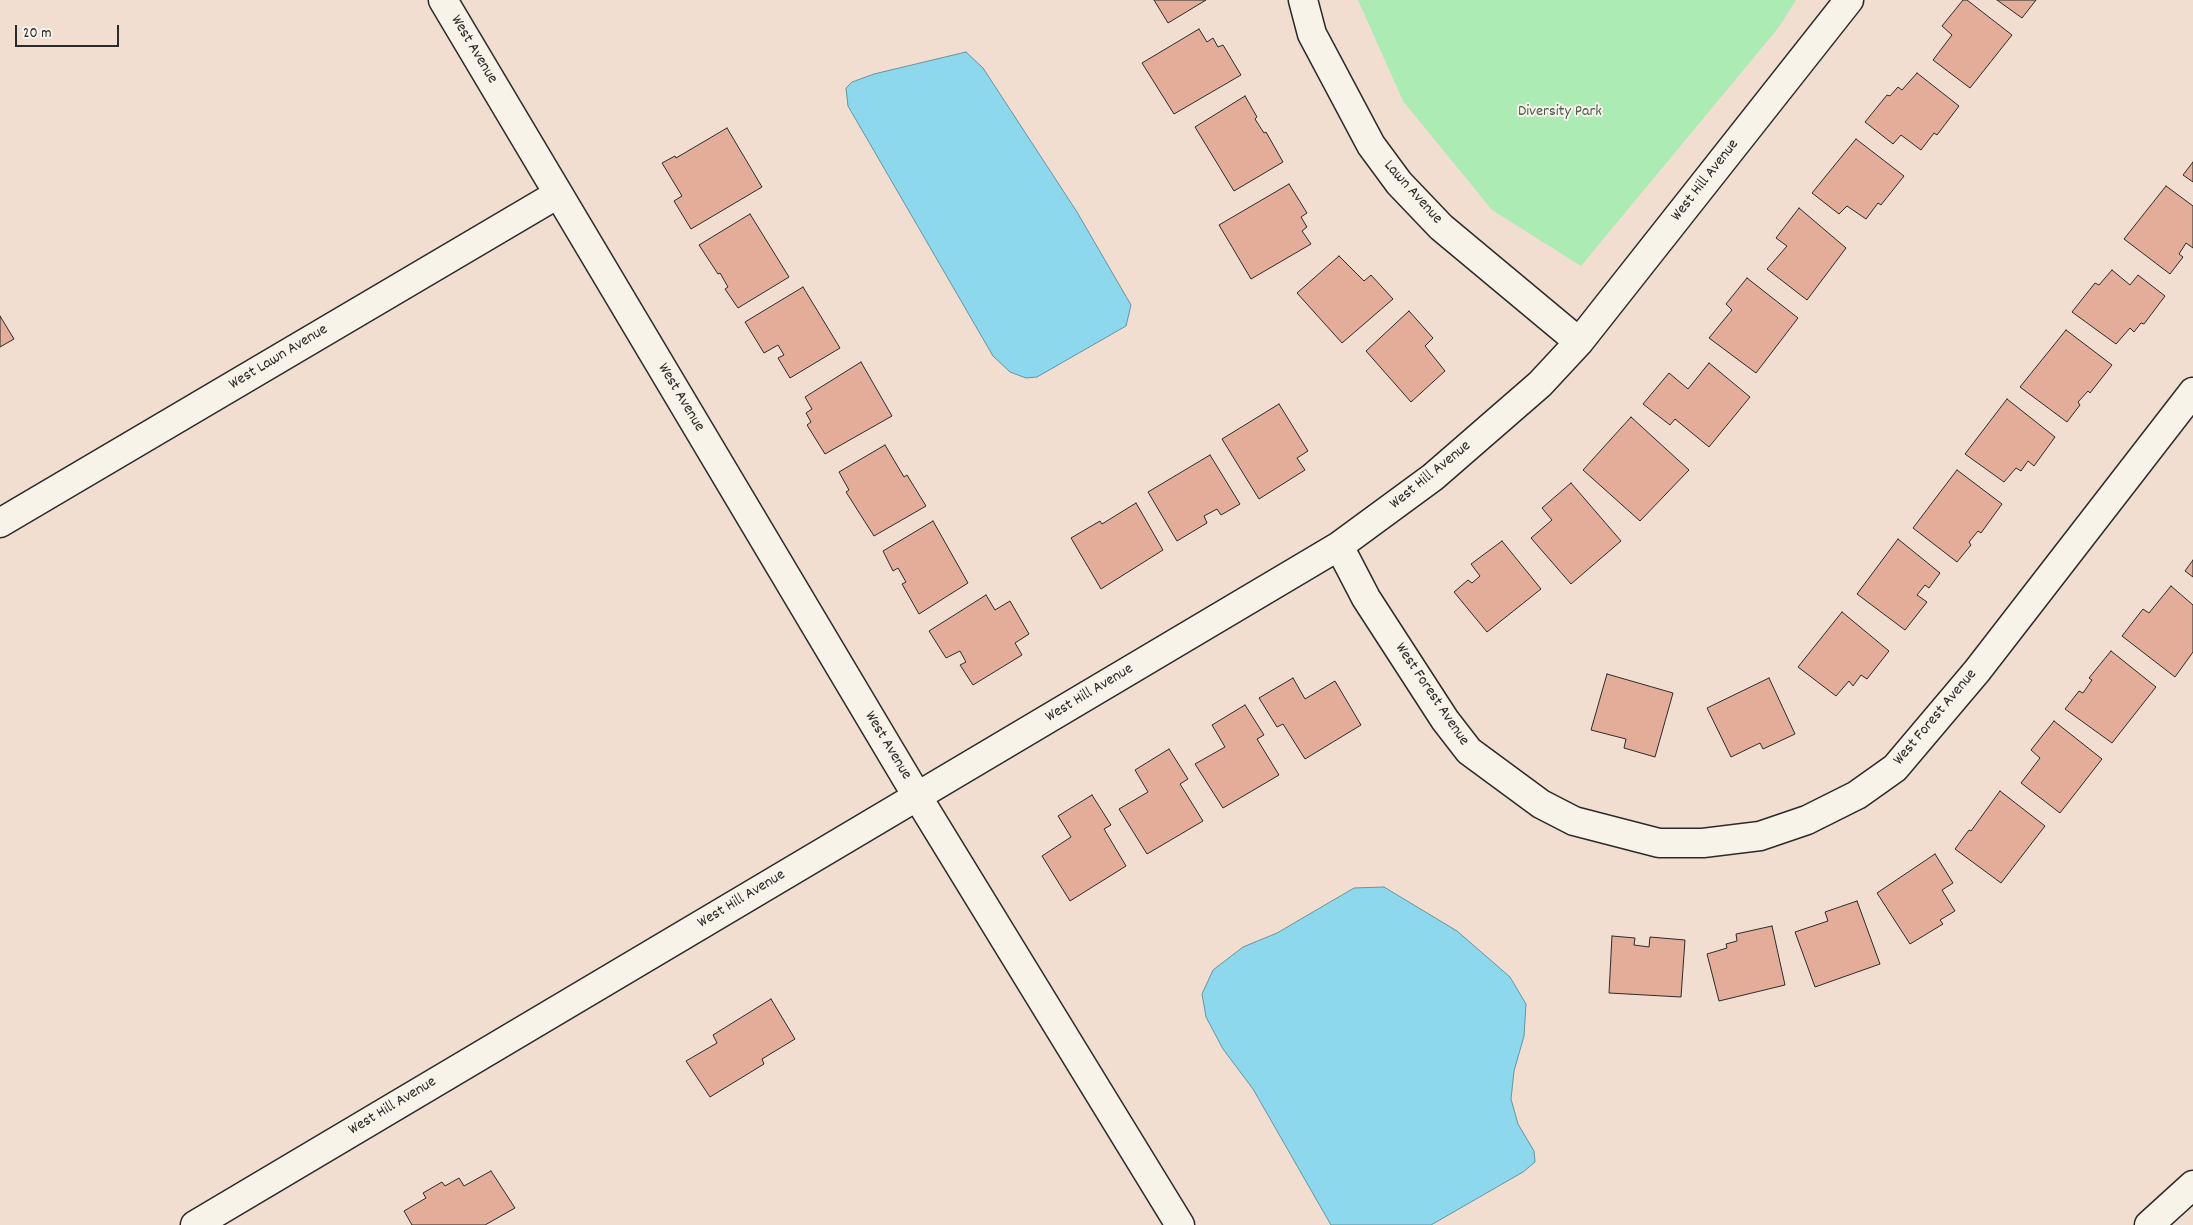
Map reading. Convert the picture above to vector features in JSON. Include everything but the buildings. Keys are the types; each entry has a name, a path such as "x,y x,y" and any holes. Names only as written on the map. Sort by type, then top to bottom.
{"street":[{"name":"West Avenue","path":"443,0 917,796 1180,1225"},
{"name":"Lawn Avenue","path":"1303,0 1312,34 1371,145 1399,183 1441,227 1579,342"},
{"name":"West Hill Avenue","path":"195,1225 1339,546 1433,477 1540,384 1579,342 1849,0"},
{"name":"West Lawn Avenue","path":"0,523 558,194"},
{"name":"West Forest Avenue","path":"1339,546 1366,598 1445,720 1469,751 1541,804 1574,821 1660,843 1703,843 1760,836 1816,816 1857,795 1895,768 1977,671 2193,392"},
{"path":"2149,1225 2193,1185"}],"green space":[{"name":"Diversity Park","path":"1358,0 1796,0 1779,27 1581,266 1492,210 1403,101"}],"water":[{"path":"966,52 983,68 1077,212 1131,305 1126,326 1037,377 1026,378 1010,372 993,356 848,106 846,88 852,82 874,74"},
{"path":"1384,887 1457,931 1510,977 1526,1004 1524,1036 1514,1071 1511,1099 1518,1124 1534,1151 1535,1162 1523,1172 1431,1225 1331,1225 1253,1089 1223,1049 1206,1017 1202,994 1213,970 1243,947 1277,933 1354,888"}]}
